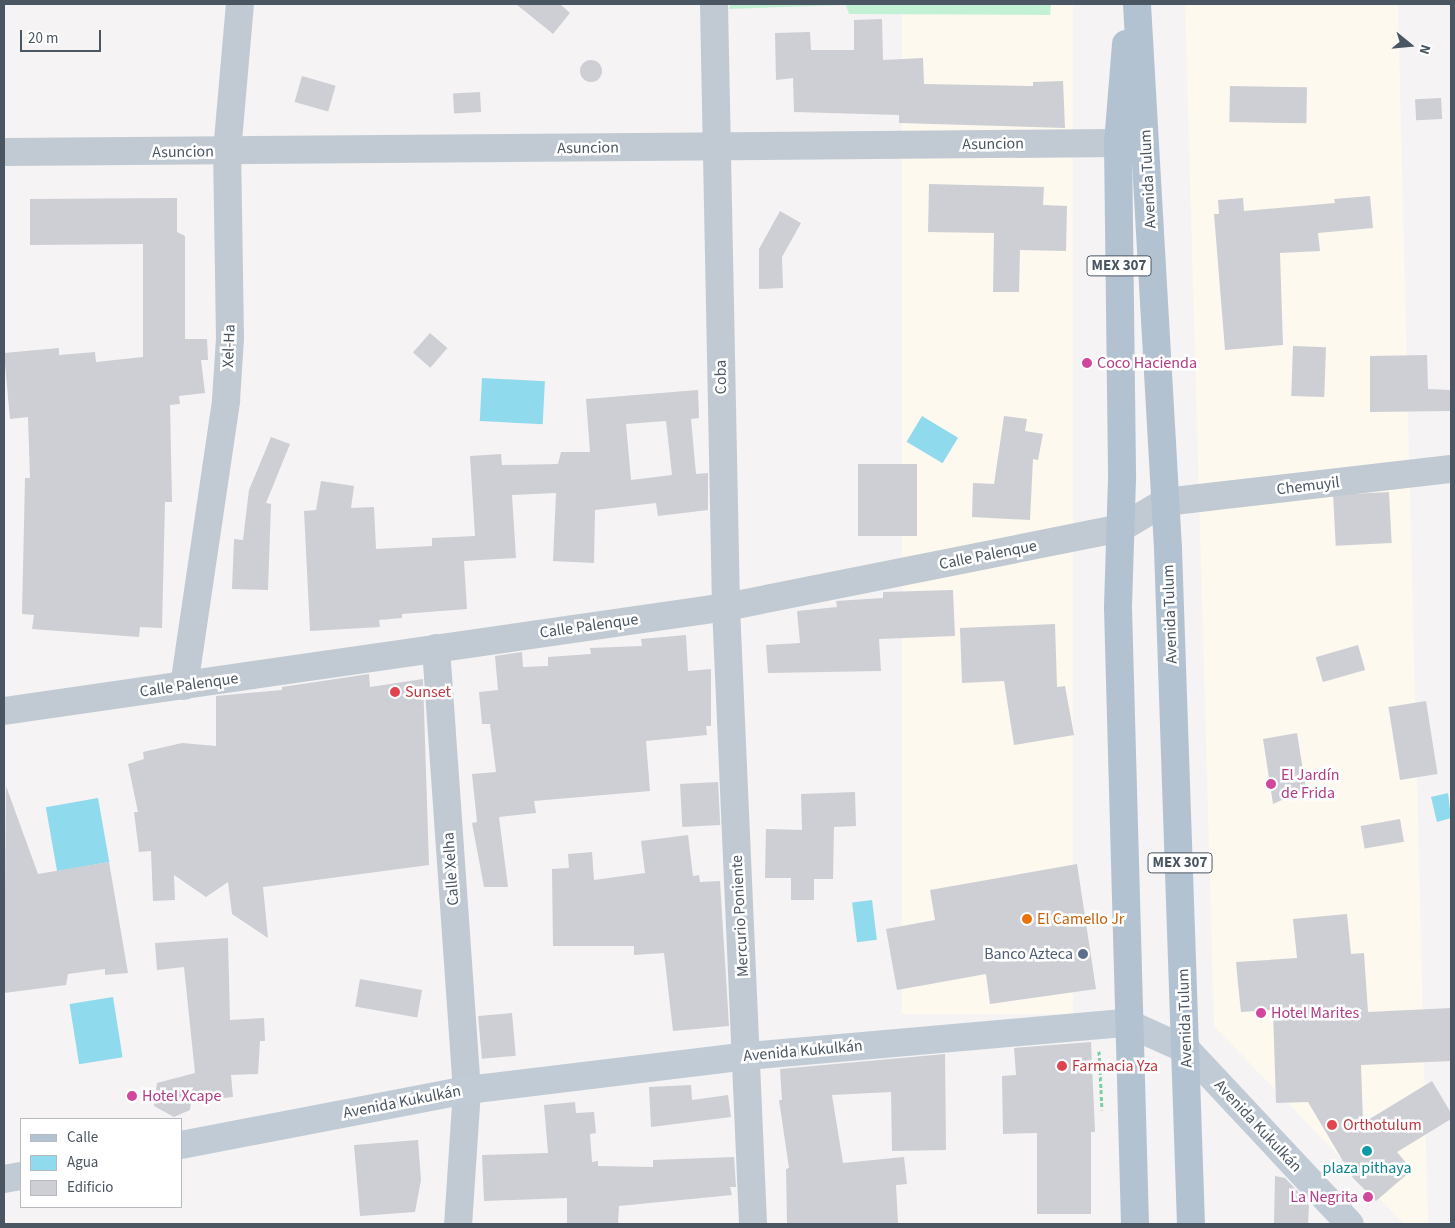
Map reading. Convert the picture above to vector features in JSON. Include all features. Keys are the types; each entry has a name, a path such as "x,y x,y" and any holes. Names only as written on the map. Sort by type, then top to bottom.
{"main road":[{"name":"Avenida Tulum","path":"1129,4 1118,143 1121,528 1118,618 1127,1023 1134,1224"},
{"name":"Avenida Tulum","path":"1136,4 1165,502 1186,1050 1190,1224"}],"street":[{"name":"Xel-Ha","path":"184,686 226,400 230,338 227,152 240,4"},
{"name":"Coba","path":"714,4 719,147 726,607"},
{"name":"Asuncion","path":"4,152 227,152 1118,143"},
{"name":"Chemuyil","path":"1165,502 1451,469"},
{"name":"Calle Palenque","path":"4,711 726,607 1121,528 1165,502"},
{"name":"Mercurio Poniente","path":"726,607 753,1224"},
{"name":"Calle Xelha","path":"436,648 467,1090 458,1224"},
{"name":"Avenida Kukulkán","path":"182,1145 467,1090 747,1056 1127,1023 1186,1050 1350,1224"},
{"path":"4,1179 20,1176"}],"shaded area":[{"path":"902,4 1073,4 1073,1014 902,1014"},
{"path":"1185,4 1398,4 1428,1224 1404,1224 1214,1026"}],"green space":[{"path":"730,4 1051,4 1050,15 849,14 846,5 729,9"}],"water":[{"path":"482,378 545,381 543,424 480,421"},
{"path":"922,416 958,438 943,463 907,442"},
{"path":"1448,793 1451,818 1437,822 1431,797"},
{"path":"98,798 109,862 57,871 46,807"},
{"path":"872,900 877,940 857,942 852,902"},
{"path":"113,997 123,1057 79,1064 70,1004"}],"building":[{"path":"516,4 560,4 570,13 553,34"},
{"path":"882,19 883,60 923,58 924,84 1033,86 1033,82 1063,81 1065,128 899,123 899,115 794,112 793,78 776,80 775,33 810,32 811,50 854,50 854,20"},
{"path":"587,60 595,60 602,67 602,75 595,82 587,82 580,75 580,67"},
{"path":"302,76 336,86 328,112 295,102"},
{"path":"1230,86 1307,87 1306,123 1229,122"},
{"path":"480,92 481,112 454,113 453,93"},
{"path":"1441,98 1442,119 1416,120 1415,99"},
{"path":"929,184 1044,187 1043,205 1067,206 1066,251 1020,250 1019,292 993,292 994,233 928,232"},
{"path":"1370,196 1373,228 1318,233 1320,251 1280,253 1283,345 1225,350 1214,214 1219,214 1218,200 1243,198 1244,211 1335,203 1334,199"},
{"path":"177,198 177,232 185,236 185,339 207,339 208,360 201,360 205,393 179,396 180,404 170,405 172,502 165,502 162,628 140,627 139,637 32,629 34,615 22,614 25,478 30,478 28,417 10,419 4,353 59,348 59,355 95,352 96,362 143,357 143,244 30,245 30,199"},
{"path":"780,211 801,223 782,257 783,288 759,289 759,249"},
{"path":"430,333 447,348 430,368 413,353"},
{"path":"1293,346 1326,347 1324,397 1291,396"},
{"path":"1427,355 1428,389 1451,390 1451,411 1370,412 1370,356"},
{"path":"698,390 699,418 691,419 696,474 708,473 708,510 658,516 656,503 595,510 594,563 553,561 556,493 512,495 516,558 464,561 467,609 402,614 402,618 379,620 380,627 310,631 304,511 316,510 321,481 354,486 351,508 374,507 376,549 432,546 432,538 475,536 470,456 501,454 502,465 558,464 561,452 590,452 586,399","holes":["666,421 672,475 631,480 626,424"]},
{"path":"1004,416 1027,419 1025,431 1043,434 1038,460 1033,459 1030,520 972,517 973,483 994,484"},
{"path":"271,437 290,444 266,503 271,504 268,590 232,589 234,539 243,540 249,490"},
{"path":"858,464 917,464 917,536 858,536"},
{"path":"1389,492 1392,543 1336,546 1333,495"},
{"path":"953,590 955,636 879,639 881,671 768,673 766,645 800,643 797,611 837,607 836,601 883,598 883,592"},
{"path":"1055,624 1057,687 1065,686 1074,735 1014,745 1004,681 962,683 960,628"},
{"path":"686,635 688,671 711,669 711,726 706,726 707,735 646,741 650,791 534,801 536,813 499,817 508,887 484,887 472,823 477,822 472,774 496,772 490,724 482,724 479,692 498,690 495,656 522,652 523,667 548,666 548,657 591,654 590,648 642,646 641,639"},
{"path":"1358,645 1365,670 1323,682 1316,657"},
{"path":"369,674 370,687 423,679 429,865 263,887 268,938 232,914 228,882 206,897 174,875 175,900 153,901 151,851 139,852 134,812 138,812 128,764 144,759 143,752 182,743 216,746 216,696 282,690 282,687"},
{"path":"1426,701 1438,774 1400,780 1388,707"},
{"path":"1297,733 1306,789 1273,804 1263,739"},
{"path":"718,782 720,825 682,827 680,784"},
{"path":"6,786 38,874 109,862 128,973 105,975 105,969 68,974 66,985 4,993"},
{"path":"855,792 856,826 834,827 833,879 814,879 814,900 791,900 791,878 765,878 766,829 802,830 801,794"},
{"path":"1400,819 1404,842 1365,849 1361,826"},
{"path":"688,835 693,876 699,875 700,882 720,881 729,1026 673,1031 664,953 634,955 634,946 553,946 552,869 569,868 568,854 592,852 594,880 645,873 641,841"},
{"path":"1077,864 1096,989 990,1004 986,974 897,990 886,929 935,920 930,890"},
{"path":"1347,914 1351,954 1364,953 1368,1012 1451,1008 1451,1061 1361,1065 1363,1123 1432,1081 1451,1113 1451,1119 1397,1152 1412,1170 1376,1201 1353,1178 1308,1102 1276,1103 1273,1010 1241,1012 1238,984 1236,962 1297,958 1293,919"},
{"path":"228,938 230,1020 264,1018 265,1041 260,1041 258,1074 231,1075 233,1097 191,1101 190,1110 174,1117 154,1106 157,1083 195,1073 184,967 157,970 155,943"},
{"path":"360,979 422,990 417,1018 355,1007"},
{"path":"512,1013 516,1056 482,1059 478,1016"},
{"path":"1091,1042 1095,1132 1091,1132 1091,1214 1037,1214 1037,1133 1003,1134 1002,1076 1016,1075 1014,1048"},
{"path":"945,1054 946,1150 892,1151 891,1092 832,1095 843,1163 904,1157 907,1184 896,1185 898,1224 787,1224 786,1169 789,1168 779,1100 782,1100 780,1069"},
{"path":"691,1085 692,1100 728,1095 731,1117 651,1127 649,1087"},
{"path":"575,1102 576,1113 594,1112 596,1133 590,1134 592,1162 598,1161 598,1166 653,1167 653,1160 734,1157 736,1187 730,1187 732,1195 619,1206 618,1224 567,1224 567,1198 484,1201 482,1155 548,1153 544,1105"},
{"path":"418,1140 421,1180 415,1212 360,1216 354,1145"},
{"path":"1275,1176 1285,1178 1309,1203 1308,1224 1274,1224"}],"place":[{"name":"Coco Hacienda","path":"1087,363"},
{"name":"Sunset","path":"395,692"},
{"name":"El Jardín de Frida","path":"1271,784"},
{"name":"El Camello Jr","path":"1027,919"},
{"name":"Banco Azteca","path":"1083,954"},
{"name":"Hotel Marites","path":"1261,1013"},
{"name":"Farmacia Yza","path":"1062,1066"},
{"name":"Hotel Xcape","path":"132,1096"},
{"name":"Orthotulum","path":"1332,1125"},
{"name":"plaza pithaya","path":"1367,1151"},
{"name":"La Negrita","path":"1368,1197"}]}
